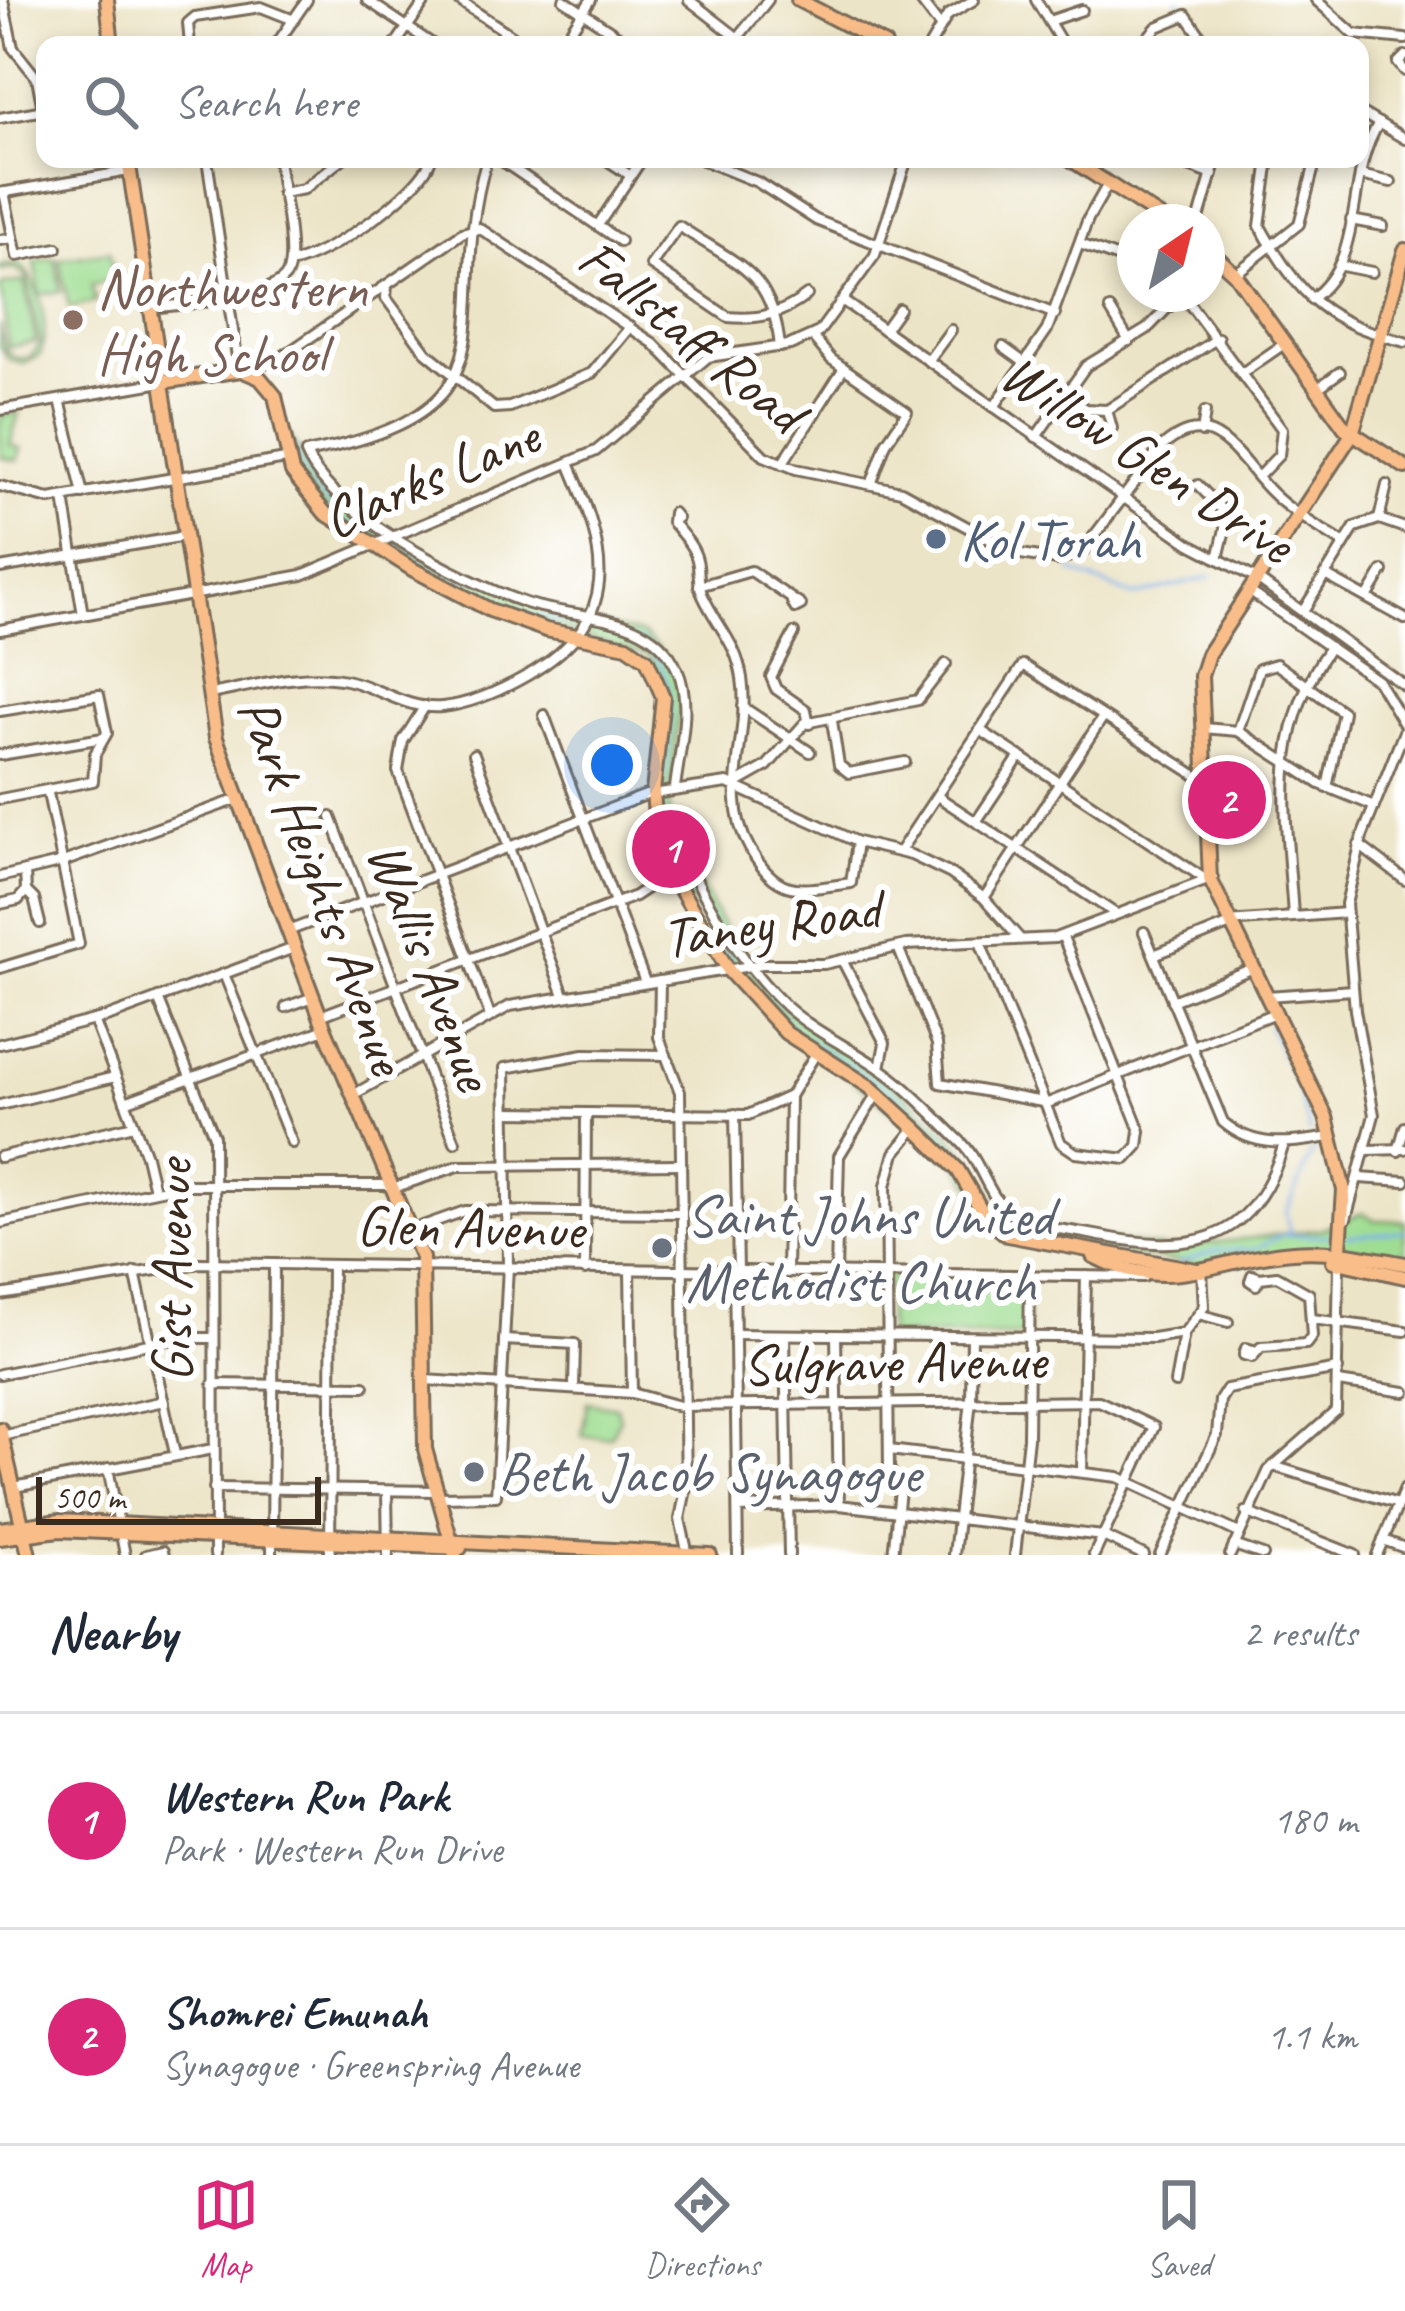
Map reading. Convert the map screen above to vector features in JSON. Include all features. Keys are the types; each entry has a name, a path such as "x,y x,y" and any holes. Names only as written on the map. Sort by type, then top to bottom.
{"main road":[{"path":"107,0 111,36"},
{"path":"798,0 868,36"},
{"name":"Park Heights Avenue","path":"129,168 216,738 313,997 424,1268 424,1444 453,1547"},
{"path":"1084,168 1140,204"},
{"path":"1341,1241 1350,1189 1341,1180 1313,1086 1227,923 1210,879 1202,728 1204,662 1352,434 1401,277 1405,250"},
{"path":"1225,265 1352,434 1405,466"},
{"path":"162,382 240,370 260,378 274,392 286,459 318,507 385,541 502,615 584,627 632,648 657,675 663,703 664,790 655,833 670,873 775,1023 815,1055 877,1093 915,1128 958,1170 996,1227 1022,1241 1162,1271"},
{"path":"1086,1253 1108,1265 1202,1271 1341,1241 1405,1264"},
{"path":"1341,1241 1405,1277"},
{"path":"0,1434 9,1492 29,1555"},
{"path":"0,1529 120,1528 214,1533 272,1542 710,1555"},
{"path":"0,1538 23,1530"}],"street":[{"path":"3,0 13,48 36,77"},
{"path":"282,36 307,0"},
{"path":"367,0 420,36"},
{"path":"401,36 426,0"},
{"path":"458,0 512,36"},
{"path":"564,0 619,36"},
{"path":"567,36 591,0"},
{"path":"689,0 728,36"},
{"path":"740,36 768,0"},
{"path":"920,0 940,26"},
{"path":"935,36 952,10 974,0"},
{"path":"1036,0 1059,36"},
{"path":"1316,0 1354,34 1402,40 1403,57 1398,65 1405,71"},
{"path":"189,36 188,20 262,7 294,20"},
{"path":"1052,20 1082,10"},
{"path":"1149,36 1157,26 1186,15 1201,36"},
{"path":"0,118 36,111"},
{"path":"1369,118 1405,139"},
{"path":"1369,150 1378,123"},
{"path":"57,248 16,256 2,192 115,168"},
{"path":"208,168 240,370 275,361 476,228"},
{"path":"279,168 290,263"},
{"path":"282,193 304,189 331,168"},
{"path":"151,308 273,288 290,263 318,254 408,192 425,168"},
{"path":"486,168 458,377 399,425 364,440 306,453 326,487 385,541 584,627 645,632 677,669 683,701 664,790"},
{"path":"512,168 620,241"},
{"path":"619,168 631,176"},
{"path":"598,226 636,168"},
{"path":"731,168 816,220 1055,314"},
{"path":"872,482 886,443 907,412 844,368 813,337 880,245 904,168"},
{"path":"1194,168 1213,175"},
{"path":"1204,204 1214,168"},
{"path":"1267,168 1258,216 1311,299 1337,321 1405,342"},
{"path":"1235,274 1302,220 1314,168"},
{"path":"1311,299 1342,266 1363,168"},
{"path":"1360,176 1391,182"},
{"path":"994,407 1055,314 1079,244 1108,184"},
{"path":"1351,220 1383,226"},
{"path":"780,347 777,314 760,283 679,226 651,265 728,316 777,314 807,295"},
{"name":"Fallstaff Road","path":"476,228 630,327 685,376 746,443 782,464 872,482 920,500 1007,550 1049,560 1086,549 1166,443 1202,432"},
{"path":"0,240 13,238"},
{"path":"1079,244 1117,258"},
{"path":"1342,266 1372,272"},
{"path":"388,284 386,298 419,345 484,404 510,407 596,370 630,327"},
{"path":"369,297 386,298"},
{"name":"Willow Glen Drive","path":"843,301 1253,585 1382,684 1405,727"},
{"path":"884,330 898,309"},
{"path":"1111,309 1129,340"},
{"path":"1036,436 1093,360 1154,324 1165,312"},
{"path":"1196,312 1283,435 1279,455 1258,477"},
{"path":"928,361 951,330"},
{"name":"Clarks Lane","path":"0,630 302,575 608,444 713,355 780,347 813,337"},
{"path":"1065,396 1086,409 1107,410 1217,338"},
{"path":"1242,373 1283,344"},
{"path":"1003,347 1025,363"},
{"path":"782,464 844,368"},
{"path":"1317,389 1340,372"},
{"path":"0,410 162,382"},
{"path":"60,400 82,494"},
{"path":"1107,410 1112,428"},
{"path":"1205,412 1202,432 1232,445 1258,477 1343,543"},
{"path":"0,486 37,499 64,498 286,459"},
{"path":"209,694 329,678 424,706 453,705 502,689 553,659 584,627 600,581 599,542 569,463"},
{"path":"1198,484 1228,516 1218,559"},
{"path":"1379,519 1387,484"},
{"path":"64,498 83,616"},
{"path":"1304,611 1359,524 1379,519 1405,528"},
{"path":"672,522 696,556 699,586 734,644 743,707 736,824 769,878 795,889 851,883 857,842"},
{"path":"0,568 185,536"},
{"path":"699,586 751,571 792,602"},
{"path":"1368,596 1383,571"},
{"path":"1324,575 1405,619"},
{"name":"Willow Glen Drive","path":"1253,585 1304,611 1405,686"},
{"path":"794,633 771,677 776,689 806,710 809,724"},
{"path":"1293,916 1283,760 1305,685 1330,647"},
{"path":"288,931 664,790 735,784 767,766 809,724 918,700 946,664"},
{"path":"900,851 1023,664 1205,781"},
{"path":"1238,731 1259,669 1276,664 1338,708 1344,718 1327,788"},
{"path":"0,711 100,695 105,738 95,754 97,778 48,793 0,799"},
{"path":"424,706 396,764 490,1016"},
{"path":"743,707 810,752"},
{"path":"544,715 645,982"},
{"path":"984,898 1103,717"},
{"path":"832,721 839,765 849,773 905,762"},
{"path":"1350,1189 1368,1145 1370,1093 1346,913 1359,848 1405,727"},
{"path":"1202,728 1238,731 1327,788 1374,806"},
{"path":"980,730 1210,879"},
{"path":"0,755 105,738"},
{"path":"474,754 564,995"},
{"path":"976,822 1020,756"},
{"path":"735,784 857,842 900,851 951,874 984,898 1021,940"},
{"path":"0,968 78,946 48,793"},
{"path":"937,796 1118,915"},
{"path":"0,877 63,862 238,799"},
{"name":"Wallis Avenue","path":"331,817 455,1142"},
{"path":"681,848 740,969 802,1020 880,1068 966,1147 1010,1214 1124,1240 1180,1246 1229,1229 1253,1202 1284,1144"},
{"path":"1359,848 1372,851 1405,880"},
{"path":"25,871 26,891 40,922"},
{"path":"125,1102 255,1055 396,988 615,903 670,873"},
{"name":"Taney Road","path":"353,1094 510,1006 645,982 842,960 898,946 1063,937 1210,879"},
{"path":"0,904 19,900 26,891"},
{"path":"1154,955 1227,923 1346,913"},
{"path":"1144,932 1223,1123 1246,1137 1284,1144 1331,1136"},
{"path":"980,942 1067,1150 1119,1160 1133,1154 1140,1131 1063,937"},
{"path":"898,946 937,1044 940,1083 1044,1103 1275,1013"},
{"path":"0,1044 94,1020 294,948"},
{"path":"842,960 885,1043 880,1068"},
{"path":"1172,1001 1251,969"},
{"path":"224,974 292,1143"},
{"path":"660,981 659,1033 678,1075 681,1114 686,1493 680,1515 688,1554"},
{"path":"1266,996 1353,990"},
{"path":"286,1007 313,997"},
{"name":"Gist Avenue","path":"158,998 214,1136 215,1555"},
{"path":"94,1020 154,1190"},
{"path":"214,1488 496,1496 509,1164 503,1067 584,1054 668,1055"},
{"path":"508,1112 764,1112 790,1096 815,1055"},
{"path":"0,1105 115,1077"},
{"path":"836,1273 839,1156 877,1093"},
{"path":"787,1273 790,1096"},
{"path":"585,1270 586,1113"},
{"path":"735,1114 738,1555"},
{"path":"0,1157 134,1125"},
{"path":"1368,1145 1402,1150 1405,1127"},
{"path":"893,1555 900,1488 890,1472 889,1450 885,1274 889,1168 915,1128"},
{"path":"0,1222 154,1190 214,1185 392,1187 450,1167 681,1164"},
{"path":"1350,1189 1405,1181"},
{"path":"411,1230 452,1213 682,1213"},
{"path":"1263,1555 1232,1550 1255,1494 1273,1466 1331,1418 1338,1382 1341,1241"},
{"name":"Glen Avenue","path":"4,1294 214,1263 1086,1276 1162,1271"},
{"path":"272,1542 274,1265"},
{"name":"Glen Avenue","path":"1086,1276 1108,1265"},
{"path":"330,1544 332,1266"},
{"path":"630,1270 632,1393"},
{"path":"1175,1383 1184,1333 1202,1315 1202,1271"},
{"path":"135,1272 175,1454"},
{"path":"1015,1555 1029,1401 1030,1275"},
{"path":"1082,1472 1086,1276"},
{"path":"1253,1350 1306,1344 1312,1322 1310,1294 1277,1276 1260,1278"},
{"path":"1202,1315 1228,1322"},
{"path":"1312,1322 1405,1331"},
{"path":"735,1334 1086,1337 1184,1333"},
{"path":"785,1335 789,1555"},
{"path":"836,1335 839,1505"},
{"path":"953,1555 971,1400 972,1337"},
{"path":"0,1374 151,1344 214,1338"},
{"path":"504,1340 577,1345 574,1388"},
{"path":"1160,1555 1216,1435 1226,1391 1238,1383 1338,1370"},
{"name":"Sulgrave Avenue","path":"425,1380 502,1381 632,1393 685,1406 888,1400 1102,1402 1154,1427 1129,1481"},
{"path":"1338,1382 1405,1392"},
{"path":"213,1384 364,1386"},
{"path":"0,1434 164,1401"},
{"path":"9,1492 213,1449"},
{"path":"889,1450 1129,1481 1239,1533"},
{"path":"1273,1466 1398,1504"},
{"path":"107,1468 125,1555"},
{"path":"1094,1555 1129,1481"},
{"path":"1376,1555 1405,1488"},
{"path":"387,1491 391,1545"},
{"path":"738,1508 839,1505 1102,1536 1144,1555"},
{"path":"1248,1514 1355,1555"},
{"path":"1383,1540 1405,1548"},
{"path":"1316,1555 1321,1543"},
{"path":"146,1555 164,1553"}],"green space":[{"path":"110,251 115,281 134,274 137,299 111,302 114,281 91,285 96,302 69,308 59,259"},
{"path":"55,258 61,291 40,295 35,261"},
{"path":"18,264 26,271 38,293 44,320 40,355 24,364 9,360 0,346 0,324 6,350 15,358 30,358 40,344 27,277 14,268 0,271 0,266"},
{"path":"24,281 36,342 9,347 0,285"},
{"path":"19,412 10,445 21,448 18,461 0,457 0,416"},
{"path":"287,431 324,488 398,541 561,615 642,634 664,654 677,677 680,704 669,798 672,834 740,956 782,1007 890,1080 952,1137 978,1168 999,1208 1023,1224 1168,1249 1321,1229 1363,1213 1375,1220 1405,1221 1405,1259 1347,1249 1206,1267 1018,1236 996,1224 957,1163 781,1024 737,976 669,865 657,821 666,689 649,656 512,612 414,569 370,543 333,515 304,484"},
{"path":"887,1275 1028,1277 1028,1336 888,1335"},
{"path":"587,1402 617,1407 620,1418 610,1437 582,1436"}],"waterway":[{"path":"292,445 315,490 340,515"},
{"path":"348,521 525,614 578,625"},
{"path":"1071,571 1134,596 1211,577"},
{"path":"1262,591 1382,675 1405,711"},
{"path":"587,627 643,642 665,674 671,710 663,787"},
{"path":"661,817 662,797"},
{"path":"667,850 736,964"},
{"path":"741,972 798,1033 896,1094 962,1156 998,1215 1026,1232"},
{"path":"1268,1026 1297,1084 1310,1133"},
{"path":"1290,1235 1286,1213 1313,1150"},
{"path":"1347,1236 1405,1231"},
{"path":"1181,1262 1220,1250 1253,1250 1283,1235 1338,1236"},
{"path":"1052,1237 1125,1251"}],"place":[{"name":"Northwestern High School","path":"73,320"},
{"name":"Kol Torah","path":"936,539"},
{"name":"Shomrei Emunah","path":"1227,800"},
{"name":"Western Run Park","path":"671,849"},
{"name":"Saint Johns United Methodist Church","path":"662,1248"},
{"name":"Beth Jacob Synagogue","path":"474,1472"}]}
